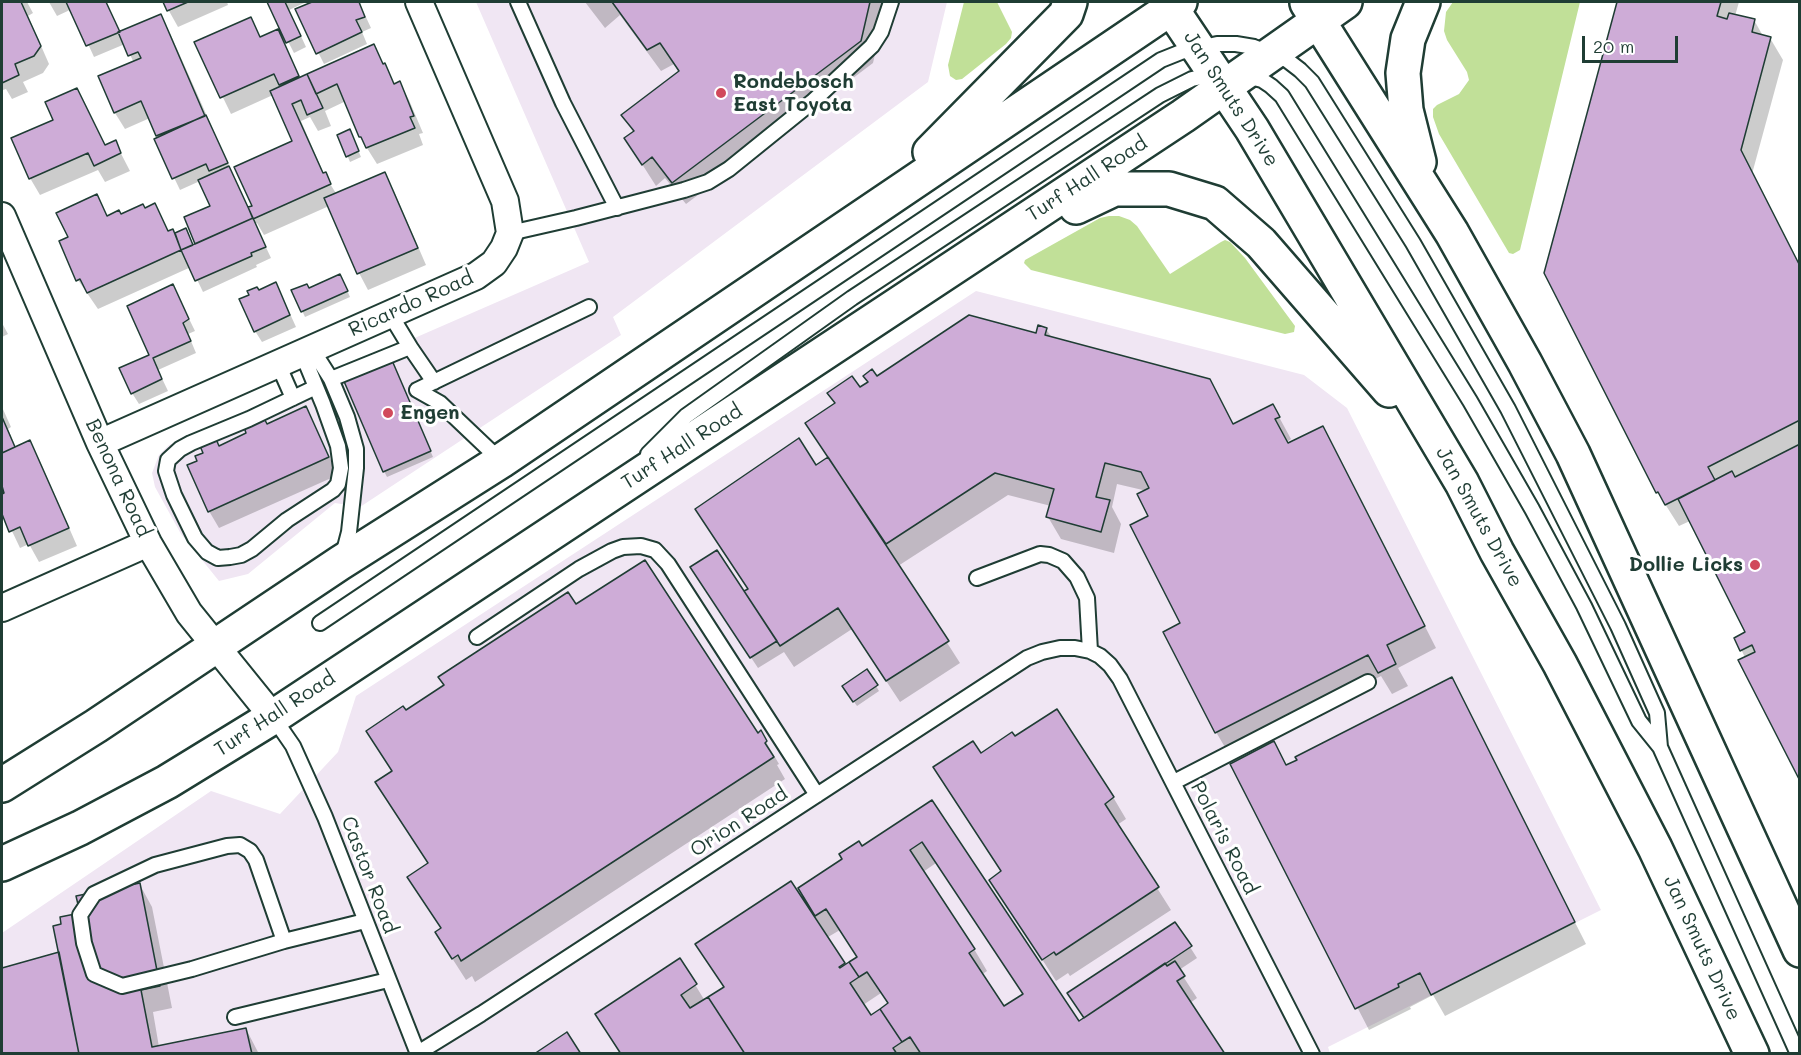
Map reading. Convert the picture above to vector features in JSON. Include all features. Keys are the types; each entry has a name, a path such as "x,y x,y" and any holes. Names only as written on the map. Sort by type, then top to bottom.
{"main road":[{"path":"871,210 998,85 1066,14 1070,2"},
{"name":"Turf Hall Road","path":"2,864 80,828 167,782 273,717 963,262 1220,71 1273,54 1312,11 1345,2"},
{"path":"1424,2 1408,39 1403,73 1406,110 1426,190"},
{"path":"2,785 96,726 340,562 501,461 1173,3"},
{"name":"Jan Smuts Drive","path":"1173,3 1220,71 1444,453 1560,664 1655,848 1752,1053"},
{"path":"1312,11 1426,190 1520,353 1573,454 1800,950"},
{"path":"963,262 1114,189 1169,189 1215,203 1261,243 1444,453"}],"street":[{"path":"419,2 501,188 508,211 510,233"},
{"name":"Benona Road","path":"2,216 100,443 148,543 189,614 273,717"},
{"name":"Ricardo Road","path":"100,443 485,270 494,263 510,233"},
{"path":"2,608 148,543"}],"lane":[{"path":"518,2 564,103 616,208"},
{"path":"510,233 616,208 708,182 729,169 812,102 872,46 881,32 891,2"},
{"path":"1220,71 1217,44 1236,44 1254,47 1273,54 1300,70 1312,82 1413,243 1503,399 1567,522 1643,680 1657,713 1660,747"},
{"path":"320,623 1161,60 1181,52 1220,71 1262,80 1272,86 1289,106 1532,509 1584,606 1639,721 1660,747 1798,1053"},
{"path":"604,498 686,416 852,298 1160,95 1192,79 1220,71"},
{"path":"501,461 440,403 417,390 589,307"},
{"path":"390,314 434,382"},
{"path":"331,379 410,347"},
{"path":"307,351 331,379 347,417 356,449 349,532 340,562"},
{"path":"307,351 316,387 338,446 341,468 338,484 333,490 287,519 252,549 241,555 219,558 207,552 195,538 174,495 166,471 168,460 191,443 249,419 316,387"},
{"path":"278,364 293,398"},
{"path":"477,637 579,569 612,551 623,547 642,546 655,550 668,564 817,795"},
{"path":"977,578 1040,554 1064,561 1077,577 1087,598 1090,651"},
{"name":"Orion Road","path":"418,1053 1027,658 1060,648 1090,651"},
{"name":"Polaris Road","path":"1090,651 1110,665 1120,679 1312,1053"},
{"path":"1174,782 1368,682"},
{"name":"Castor Road","path":"273,717 290,740 326,817 418,1053"},
{"path":"284,940 256,860 250,850 240,845 227,846 155,865 94,894 80,915 84,943 94,974 122,986 192,969 284,940 365,921"},
{"path":"235,1017 388,980"}],"shaded area":[{"path":"476,2 947,2 928,82 613,317 621,335 360,507 335,503 248,574 219,581 181,534 155,487 152,473 159,455 169,445 589,262"},
{"path":"976,291 1304,375 1347,408 1601,910 1328,1047 1330,1053 2,1054 2,933 211,791 280,814 338,752 356,696"}],"green space":[{"path":"964,2 997,2 1012,32 1006,44 962,79 956,80 950,76 948,65"},
{"path":"1453,2 1580,2 1520,250 1513,254 1509,253 1439,134 1433,117 1433,109 1459,94 1469,80 1467,72 1444,31 1446,12"},
{"path":"1119,216 1130,220 1137,226 1170,274 1221,242 1225,240 1230,242 1245,258 1295,326 1294,332 1285,334 1031,270 1024,263 1025,260 1100,218"}],"building":[{"path":"2,2 21,2 41,46 34,56 15,64 19,75 2,83"},
{"path":"66,2 106,2 120,32 86,46"},
{"path":"163,2 188,2 167,11"},
{"path":"267,2 285,2 301,36 286,43"},
{"path":"312,2 359,2 365,17 356,20 362,32 316,54 295,9"},
{"name":"Rondebosch East Toyota","path":"612,2 870,2 861,41 672,183 652,157 642,165 624,138 634,131 621,115 679,71 660,43 647,50"},
{"path":"1617,2 1721,2 1717,16 1727,19 1729,13 1755,19 1752,32 1771,37 1741,150 1800,266 1800,420 1708,467 1715,480 1665,505 1658,492 1656,493 1544,273"},
{"path":"161,14 205,116 156,136 141,101 114,113 98,76 141,58 138,52 128,56 118,32"},
{"path":"251,17 260,37 278,29 299,76 279,85 274,74 220,98 194,42"},
{"path":"374,44 394,84 400,81 414,116 410,117 415,128 366,148 359,137 337,84 316,94 307,74"},
{"path":"307,74 323,108 307,115 301,100 292,104 323,173 326,172 331,184 253,219 248,207 252,206 234,167 292,141 270,91"},
{"path":"77,88 105,145 116,140 121,153 94,166 88,153 29,179 11,138 53,120 45,102"},
{"path":"206,115 228,163 209,171 206,164 172,179 154,139"},
{"path":"350,129 359,151 346,157 337,135"},
{"path":"229,166 253,218 195,244 184,217 210,206 198,180"},
{"path":"385,172 418,248 357,274 324,198"},
{"path":"97,194 107,216 119,210 121,214 143,204 145,208 155,203 168,231 173,229 181,250 87,293 80,279 76,281 59,241 68,237 56,213"},
{"path":"253,218 266,247 251,253 252,256 195,281 181,250"},
{"path":"186,228 193,245 181,250 175,233"},
{"path":"340,274 348,291 301,312 291,290 307,284 309,288"},
{"path":"276,282 290,315 254,332 239,299 249,295 247,291 257,287 259,290"},
{"path":"173,284 189,319 183,323 191,341 153,358 162,379 131,394 119,368 149,355 127,306"},
{"path":"969,315 1036,333 1038,325 1047,328 1045,335 1210,379 1233,424 1273,404 1280,417 1275,419 1288,443 1323,426 1425,626 1387,645 1396,664 1378,673 1368,655 1215,733 1163,632 1180,623 1130,525 1148,516 1137,494 1149,488 1141,472 1105,463 1096,497 1110,500 1101,532 1046,517 1054,489 995,473 886,544 805,423 835,403 827,393 852,376 860,387 868,382 863,376 872,369 877,376"},
{"path":"391,358 431,451 383,472 343,379"},
{"path":"306,406 329,457 208,512 187,465 197,461 195,456 203,453 200,446 216,439 219,446 246,433 244,427 264,418 267,424"},
{"path":"2,417 15,447 2,453"},
{"path":"799,438 816,465 828,457 949,641 886,681 838,608 780,646 744,591 748,589 695,509"},
{"path":"30,440 69,528 28,546 20,527 9,532 2,514 2,494 4,493 2,453"},
{"name":"Dollie Licks","path":"1800,444 1800,781 1738,660 1755,652 1752,645 1740,651 1734,638 1745,632 1678,499 1732,471 1735,477"},
{"path":"717,550 777,641 750,658 690,567"},
{"path":"645,560 758,733 761,730 767,741 765,743 774,757 461,961 458,955 452,959 435,932 441,928 407,877 428,863 375,782 392,771 366,731 403,706 406,710 444,685 438,677 568,592 576,604"},
{"path":"867,669 878,685 853,702 842,686"},
{"path":"1452,677 1575,922 1431,995 1420,973 1398,984 1399,987 1355,1009 1230,764 1274,741 1286,765 1297,760 1295,757"},
{"path":"1057,709 1114,797 1105,804 1159,887 1056,955 1054,952 1042,960 989,880 1001,871 933,767 973,741 981,753 1012,732 1015,736"},
{"path":"932,800 1079,1021 1165,963 1167,966 1175,961 1185,976 1177,981 1225,1054 921,1054 910,1037 902,1042 880,1009 888,1003 867,972 859,977 849,962 857,957 826,909 815,916 798,888 842,859 839,854 859,841 862,846","holes":["922,842 1023,994 1004,1006 969,953 975,949 910,850"]},
{"path":"791,881 845,963 839,967 849,962 859,977 850,983 871,1015 880,1009 902,1042 893,1048 897,1054 745,1054 708,997 724,987 695,944"},
{"path":"140,883 160,986 141,990 152,1047 246,1028 252,1054 79,1054 53,926 61,924 60,917 80,913 76,896"},
{"path":"1175,922 1192,946 1084,1018 1067,993"},
{"path":"59,952 79,1054 2,1054 2,968"},
{"path":"680,958 697,984 681,995 690,1008 708,997 745,1054 621,1054 595,1014"},
{"path":"567,1032 581,1054 534,1054"}],"place":[{"name":"Rondebosch East Toyota","path":"721,93"},
{"name":"Engen","path":"388,413"},
{"name":"Dollie Licks","path":"1755,565"}]}
